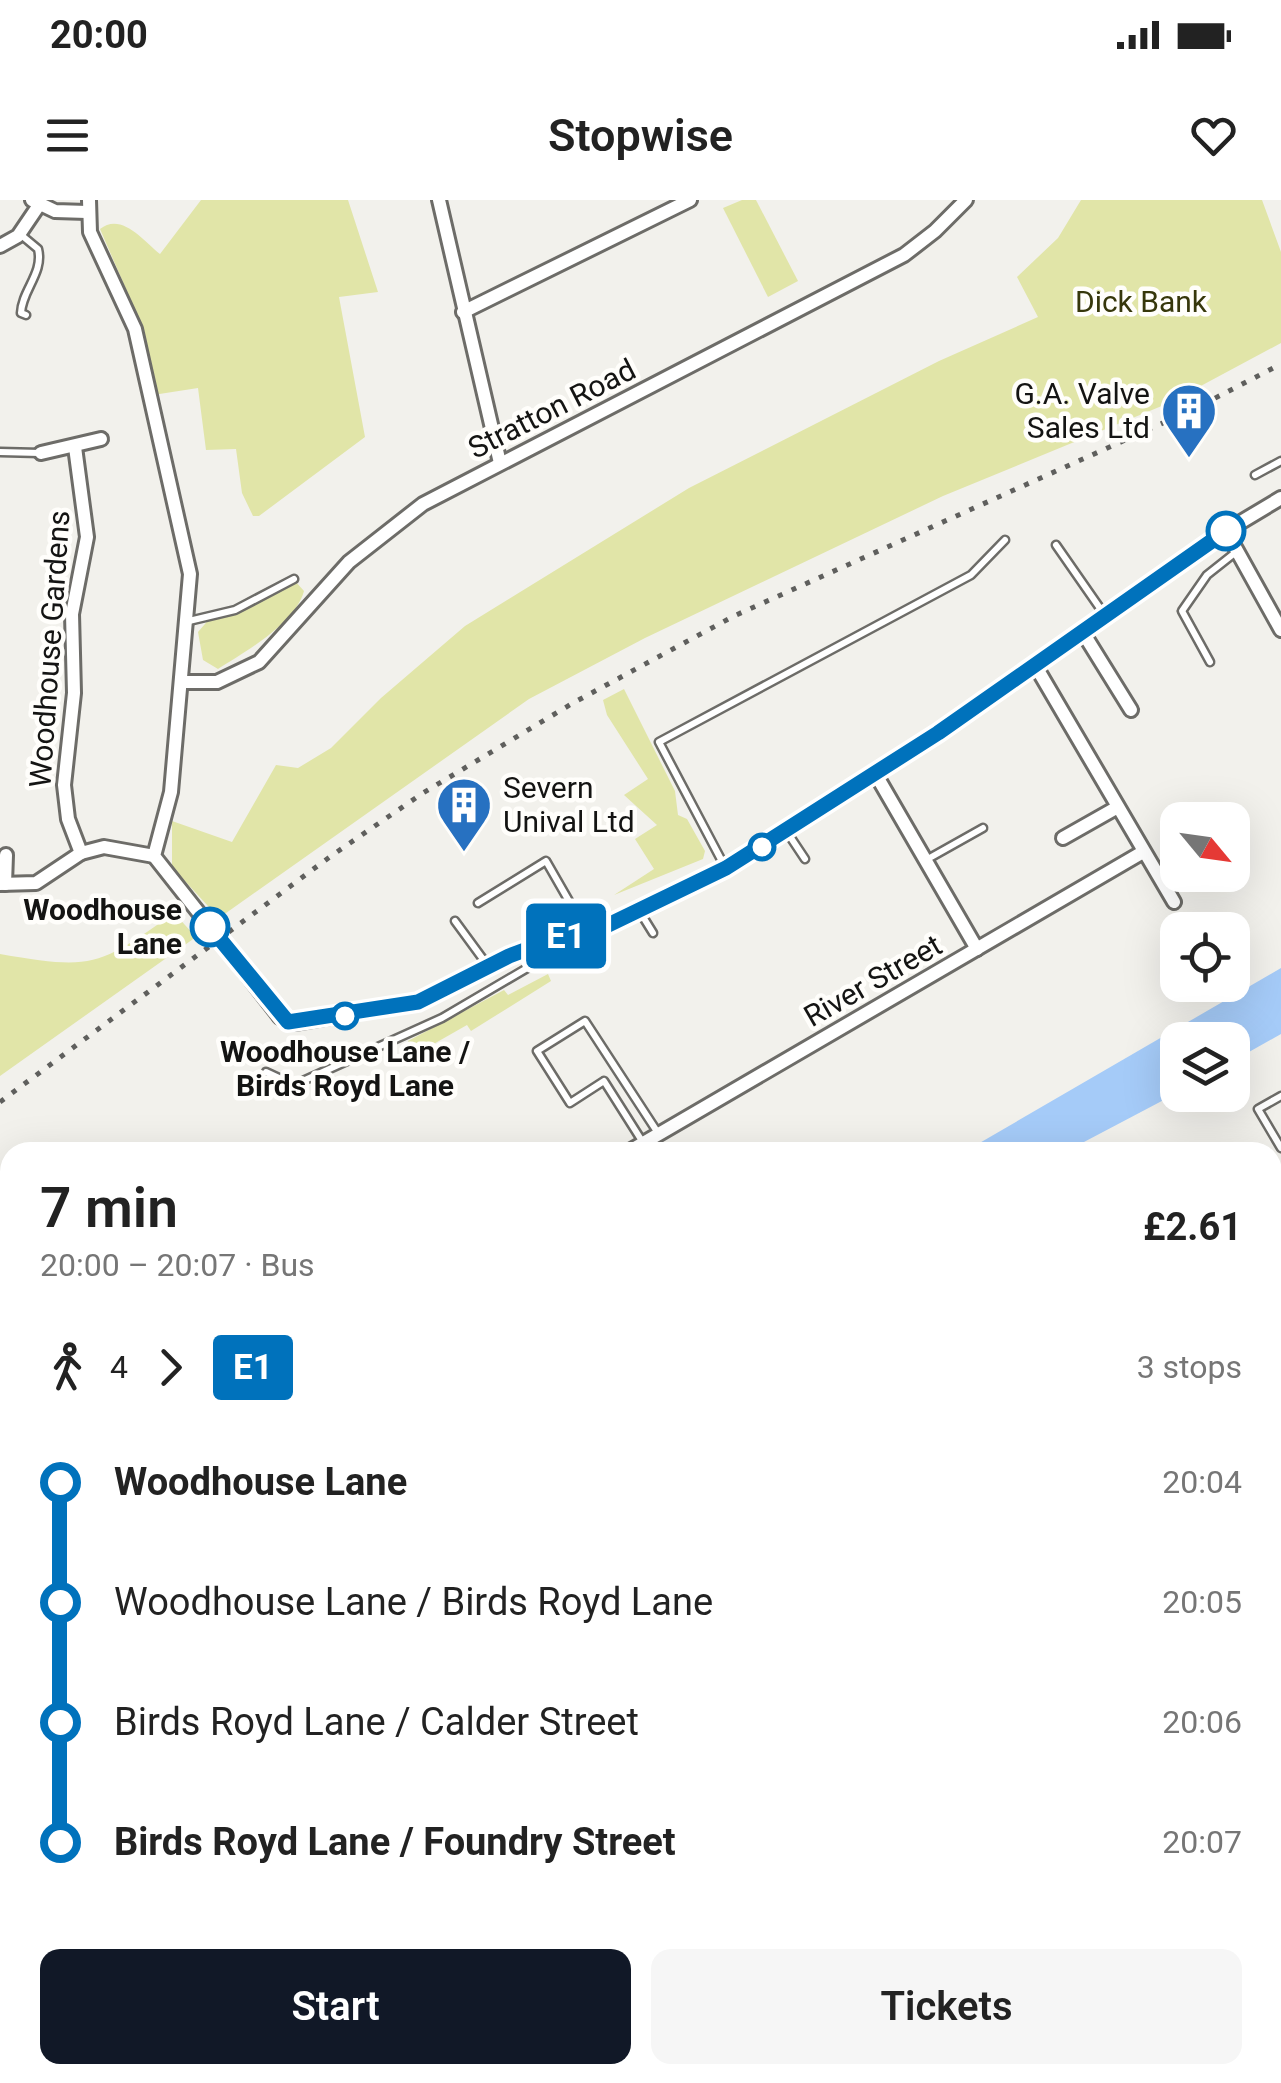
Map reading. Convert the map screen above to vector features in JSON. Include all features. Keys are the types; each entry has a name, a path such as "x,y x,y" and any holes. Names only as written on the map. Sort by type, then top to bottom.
{"street":[{"path":"440,200 500,463"},
{"path":"463,312 690,200"},
{"name":"Stratton Road","path":"184,682 229,678 259,662 349,562 423,504 904,254 936,232 966,200"},
{"path":"0,246 20,234 36,202 88,206 92,238 135,330 186,550 188,621 184,682 171,792 154,856"},
{"path":"41,453 101,438"},
{"name":"Woodhouse Gardens","path":"76,447 87,537 72,614 74,693 64,786 68,820 81,853"},
{"path":"6,855 2,884 36,883 81,853 104,847 154,856 280,1017 296,1024 418,1002 557,938 587,932 640,912 726,868 875,773 1226,531 1281,498"},
{"path":"1226,531 1281,630"},
{"path":"1082,631 1131,710"},
{"path":"1035,666 1174,902"},
{"path":"875,773 978,949"},
{"path":"1063,838 1116,808"},
{"name":"River Street","path":"646,1142 1143,852"}],"lane":[{"path":"20,234 38,248 40,262 21,304 21,313 26,315"},
{"path":"0,452 41,453"},
{"path":"1255,475 1281,461"},
{"path":"726,868 659,742 971,575 1005,540"},
{"path":"1056,545 1105,615"},
{"path":"1210,662 1182,611 1206,576 1237,552"},
{"path":"188,621 261,600 294,579"},
{"path":"925,860 983,828"},
{"path":"786,832 806,859"},
{"path":"266,1072 294,1084 317,1076 442,1018 587,932 546,861 478,903"},
{"path":"640,912 653,933"},
{"path":"455,921 489,967"},
{"path":"643,1142 604,1081 570,1102 537,1051 585,1021 658,1134"},
{"path":"1277,1142 1258,1110 1281,1096"}],"green space":[{"path":"201,200 348,200 378,292 339,297 365,437 259,516 253,516 242,493 236,449 206,450 198,388 153,395 138,317 100,229 124,226 160,254"},
{"path":"742,200 756,200 798,281 768,297 723,208"},
{"name":"Dick Bank","path":"1081,200 1262,200 1281,252 1281,343 1169,403 943,496 645,638 529,699 219,918 172,867 172,821 232,842 276,765 298,768 331,748 381,698 465,626 689,488 939,361 1038,317 1017,277 1058,238"},
{"path":"295,581 304,591 291,615 280,625 218,669 203,660 198,632 211,617"},
{"path":"624,689 675,791 678,815 687,819 705,851 703,859 614,895 654,869 635,839 657,825 624,795 648,779 607,715 603,700"},
{"path":"174,913 196,937 0,1076 0,954 56,962 93,960 128,944"},
{"path":"548,974 551,981 471,1031 467,1025 409,1058 408,1041 504,990 508,995"}],"water":[{"path":"1281,968 1281,1034 1250,1051 1250,1022 1188,1022 1222,1002 1250,1002 1250,986"},
{"path":"1160,1038 1160,1102 1084,1142 981,1142"}],"railway":[{"path":"0,1102 331,856 423,793 573,703 734,616 1194,409 1281,364"}],"bus line":[{"name":"E1","path":"210,927 280,1017 288,1022 376,1012 431,997 509,956 557,938 602,928 726,868 938,733 1226,531"}],"place":[{"name":"G.A. Valve Sales Ltd","path":"1189,460"},
{"name":"Severn Unival Ltd","path":"464,854"},
{"name":"Woodhouse Lane","path":"210,927"},
{"name":"Woodhouse Lane / Birds Royd Lane","path":"345,1016"}]}
